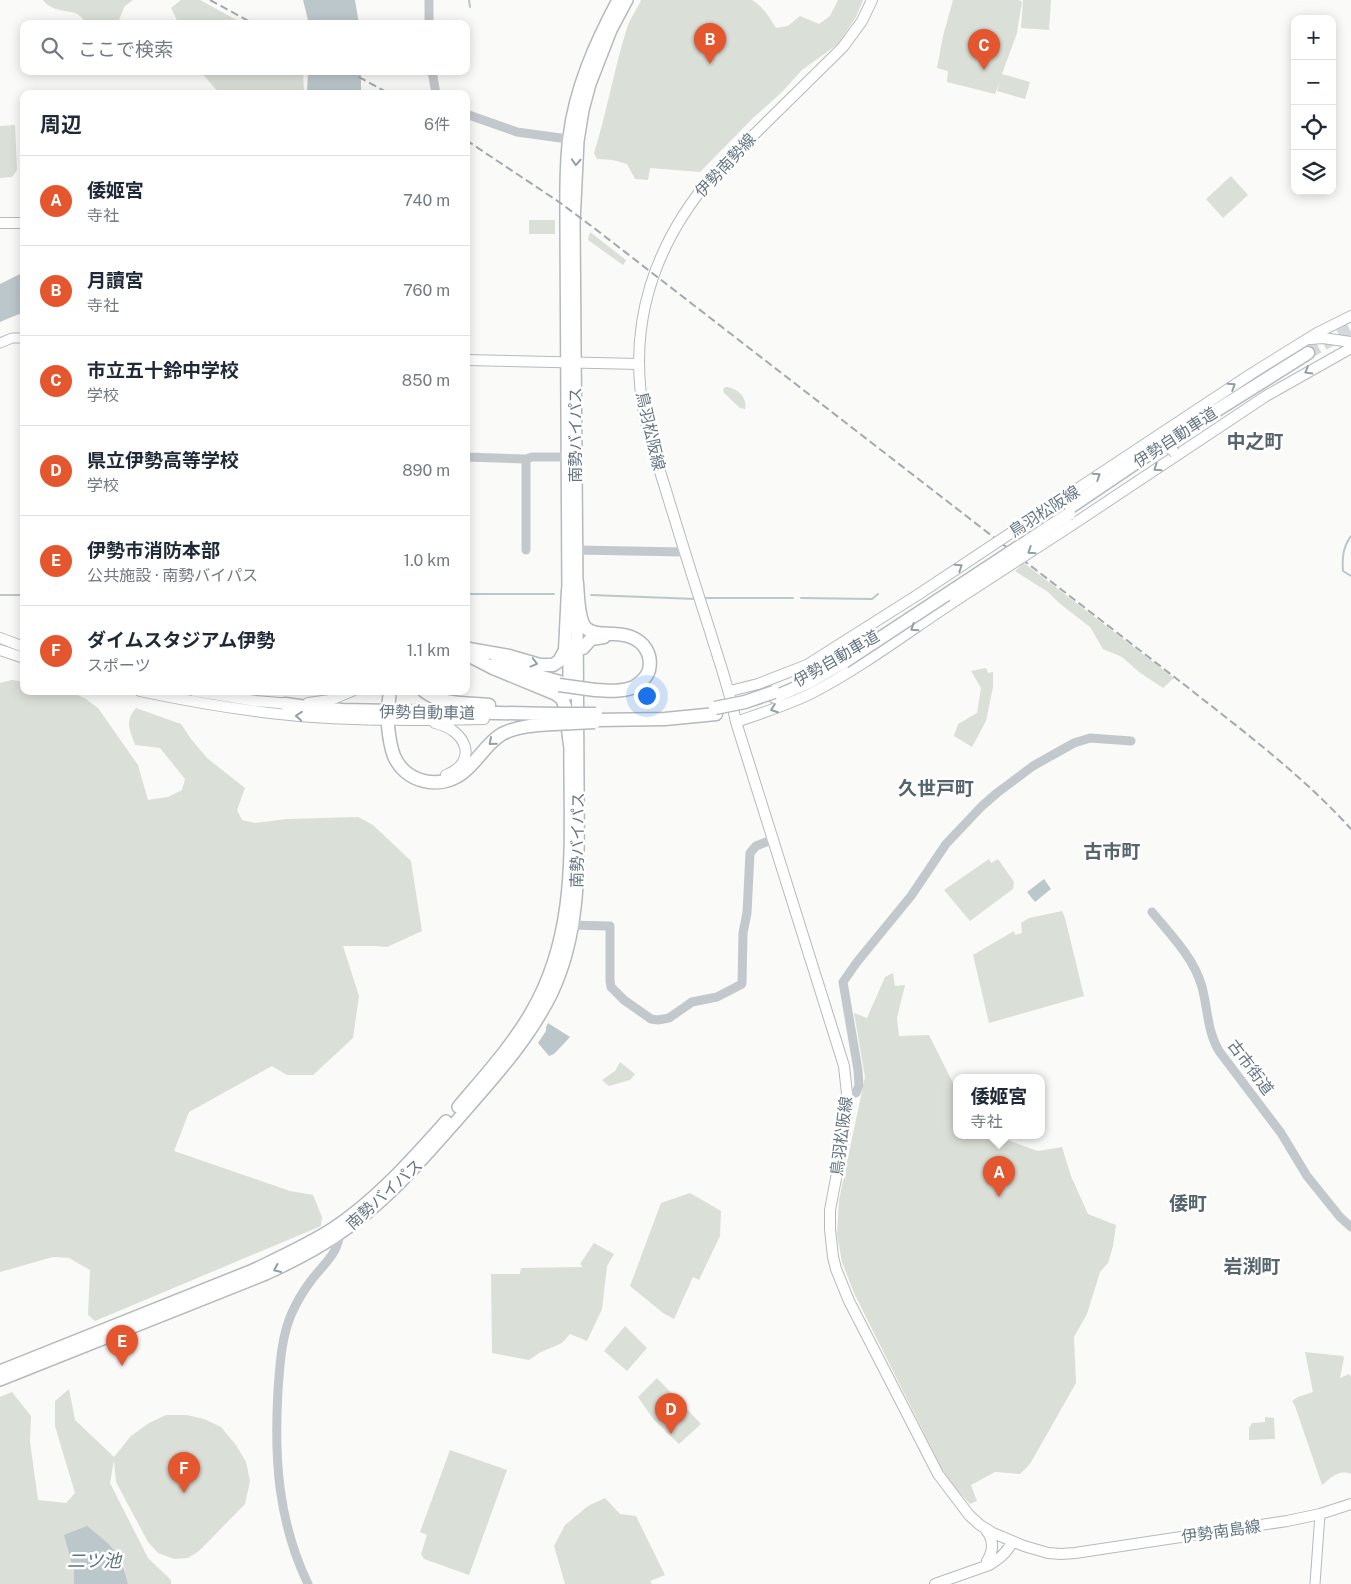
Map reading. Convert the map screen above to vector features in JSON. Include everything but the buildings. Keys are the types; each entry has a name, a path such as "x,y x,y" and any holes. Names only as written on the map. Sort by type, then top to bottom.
{"highway":[{"name":"南勢バイパス","path":"0,1380 293,1262 391,1192 412,1171 516,1050 552,993 566,952 579,855 578,730 567,457 574,223 573,140 576,102 586,68 596,42 618,0"},
{"name":"南勢バイパス","path":"573,140 590,84 611,30 627,0"},
{"name":"伊勢自動車道","path":"596,717 626,720 681,718 716,711 774,695 842,660 1174,443 1307,351"},
{"name":"南勢バイパス","path":"569,925 572,587 576,550 571,363"},
{"path":"470,651 509,656 540,665 548,666 556,663 562,658 565,650 572,587"},
{"path":"470,652 560,684 616,691 635,686 648,674 650,664 649,656 642,644 631,636 594,633 587,630 581,619 572,587"},
{"path":"578,730 580,661 583,648 588,641 594,638 618,638 628,640 641,650 645,664 639,678 632,683 618,687 596,688"},
{"path":"470,653 493,668 559,697 565,706 570,745"},
{"path":"390,695 391,708"},
{"path":"431,695 438,699 454,702 554,717 596,717"},
{"name":"伊勢自動車道","path":"285,704 343,710 554,717"},
{"name":"伊勢自動車道","path":"596,717 716,711"},
{"name":"伊勢自動車道","path":"484,719 554,717"},
{"path":"388,724 392,751 402,769 410,776 420,780 437,783 450,780 462,773 490,743 501,735 554,717"},
{"name":"南勢バイパス","path":"0,1371 253,1270 336,1231"}],"main road":[{"name":"伊勢南勢線","path":"639,364 642,321 648,294 661,254 680,218 715,173 843,47 862,21 872,0"},
{"path":"0,223 20,223"},
{"name":"鳥羽松阪線","path":"736,722 794,701 852,669 955,601 1066,513 1157,434 1307,351 1351,316"},
{"path":"1307,351 1318,337 1351,342"},
{"path":"0,343 12,338 20,338"},
{"name":"鳥羽松阪線","path":"730,692 758,684 807,665 919,594 1176,454 1266,396 1351,348"},
{"path":"470,360 639,364"},
{"name":"鳥羽松阪線","path":"639,364 641,391 648,430 684,552 730,692 736,722 844,1066 848,1092 846,1120 830,1220 831,1243 836,1269 849,1301 938,1474 974,1519 984,1527 1015,1540"},
{"path":"1157,434 1176,454"},
{"path":"0,638 20,646"},
{"path":"0,650 20,657"},
{"path":"160,695 257,712 388,724 432,723 450,728 459,734 464,742 465,752 462,763 452,772 443,776 434,777 418,774 408,768 399,755 388,724"},
{"path":"222,695 285,704 322,702 343,695"},
{"path":"391,708 393,695"},
{"path":"388,724 484,719"},
{"name":"鳥羽松阪線","path":"961,1504 1015,1540"},
{"name":"伊勢南島線","path":"1015,1540 1036,1550 1061,1554 1075,1553 1287,1521 1320,1514 1351,1504"},
{"path":"1315,1584 1320,1514"},
{"path":"984,1527 991,1536 993,1544 992,1552 987,1561"},
{"path":"972,1571 1004,1546 1015,1540"},
{"path":"972,1571 997,1560 1015,1540"},
{"name":"伊勢南島線","path":"1015,1540 1054,1548 1088,1550"},
{"path":"935,1584 998,1564 1016,1553 1036,1550"}],"street":[{"path":"429,0 429,20"},
{"path":"433,75 435,90"},
{"path":"470,115 525,134 573,140"},
{"path":"470,457 526,459 532,457 567,457"},
{"path":"526,459 526,550"},
{"path":"576,550 684,552"},
{"path":"856,1093 859,1085 858,1070 843,982 911,896 946,844 997,793 1033,766 1074,743 1090,738 1131,741"},
{"path":"569,925 610,926 610,981 612,987 624,1000 651,1019 669,1018 692,1002 716,997 742,984 743,933 747,913 750,853 756,846 774,839"},
{"name":"古市街道","path":"1152,912 1180,945 1196,970 1202,987 1211,1036 1219,1051 1281,1133 1307,1176 1340,1217 1351,1227"},
{"path":"308,1584 288,1534 279,1489 277,1424 279,1375 283,1342 290,1317 302,1293 336,1250 338,1242 336,1231"}],"shaded area":[{"path":"43,0 133,0 125,6 119,20 84,20 75,13 58,10 46,4"},
{"path":"181,0 200,0 237,20 177,20 171,8"},
{"path":"641,0 752,0 766,12 776,28 788,26 800,16 819,24 830,16 838,0 863,0 856,17 838,44 802,70 700,172 650,168 648,180 635,179 627,164 613,160 597,159 594,153 627,28"},
{"path":"953,0 1019,0 1022,2 1017,33 1002,74 1030,82 1025,99 997,91 1000,81 995,94 947,82 948,71 937,68"},
{"path":"1023,0 1051,0 1049,30 1021,28"},
{"path":"203,75 303,75 304,90 217,90"},
{"path":"15,125 17,170 12,177 0,178 0,126"},
{"path":"1231,176 1248,195 1223,218 1206,199"},
{"path":"529,220 555,220 555,234 529,234"},
{"path":"590,232 626,260 623,265 588,240"},
{"path":"725,387 737,391 743,397 745,409 740,408 724,393"},
{"path":"1024,563 1174,678 1163,688 1139,672 1122,657 1103,649 1090,627 1048,592 1015,571"},
{"path":"986,668 988,673 993,672 993,687 986,721 972,747 954,736 958,724 977,713 981,688 971,671"},
{"path":"12,680 20,681 20,695 78,695 98,708 138,765 148,800 168,797 182,790 185,779 160,748 135,745 129,722 136,708 181,724 207,758 245,788 237,810 242,820 255,823 287,819 358,817 373,825 411,861 422,931 387,947 343,946 359,996 353,1038 313,1075 287,1075 272,1066 189,1112 174,1151 290,1191 313,1195 322,1217 321,1226 95,1321 88,1315 90,1270 69,1258 53,1257 0,1272 0,683"},
{"path":"989,859 991,863 998,859 1014,882 1013,889 970,921 944,890"},
{"path":"1062,911 1084,996 989,1023 973,955 1014,931 1015,935 1022,933 1021,923 1029,918"},
{"path":"893,973 895,986 905,985 897,1018 899,1036 929,1035 953,1083 953,1139 1007,1139 1038,1151 1062,1147 1071,1176 1088,1214 1116,1225 1108,1263 1100,1272 1087,1314 1074,1337 1076,1383 1030,1464 1020,1474 995,1472 971,1485 977,1501 970,1504 942,1469 854,1293 842,1262 837,1234 839,1200 865,1077 854,1013 867,1018 885,977"},
{"path":"620,1062 635,1074 630,1080 609,1086 602,1080 615,1071"},
{"path":"690,1193 721,1211 720,1236 699,1280 693,1277 674,1319 663,1313 630,1286 661,1203"},
{"path":"594,1243 614,1254 607,1266 602,1309 587,1341 570,1334 562,1343 539,1353 529,1360 492,1353 491,1274 520,1274 521,1268 583,1267 580,1264"},
{"path":"625,1326 647,1348 627,1371 604,1351"},
{"path":"1305,1352 1343,1356 1340,1378 1349,1374 1351,1377 1351,1474 1338,1473 1322,1485 1292,1401 1313,1392"},
{"path":"657,1378 701,1424 679,1444 654,1420 638,1397"},
{"path":"69,1389 75,1420 114,1457 131,1436 149,1423 166,1415 187,1415 204,1419 221,1427 236,1445 246,1462 250,1481 245,1504 199,1551 188,1558 174,1559 158,1553 148,1542 116,1482 114,1460 110,1483 148,1558 171,1580 171,1584 128,1584 124,1566 70,1552 74,1571 74,1584 0,1584 0,1397 12,1392 31,1416 30,1442 38,1500 66,1503 75,1493 55,1426 55,1401"},
{"path":"1265,1417 1274,1418 1275,1439 1249,1440 1249,1428 1252,1423 1265,1422"},
{"path":"450,1450 507,1470 469,1575 424,1559 421,1554 427,1535 420,1532"},
{"path":"605,1498 620,1514 636,1516 665,1575 650,1581 652,1584 565,1584 554,1546 565,1525 588,1506"}],"water":[{"path":"303,0 355,0 358,20 308,20"},
{"path":"308,75 361,75 361,90 307,90"},
{"path":"20,274 20,314 0,322 0,284"},
{"path":"1044,879 1051,889 1035,902 1027,892"},
{"path":"548,1023 570,1037 554,1054 549,1056 538,1043 546,1031"},
{"name":"二ツ池","path":"87,1526 103,1539 119,1557 126,1573 128,1584 74,1584 74,1571 64,1535"}],"waterway":[{"path":"469,0 470,7"},
{"path":"1351,536 1345,548 1343,561 1343,571 1351,576"},
{"path":"470,594 554,594"},
{"path":"801,598 872,599 878,594"},
{"path":"0,595 20,595"},
{"path":"591,595 696,599"},
{"path":"703,598 793,598"}],"tunnel":[{"path":"1308,353 1351,329"}],"railway":[{"path":"210,0 247,20"},
{"path":"355,75 383,90"},
{"path":"470,143 559,202 594,228 1186,686 1313,790 1351,829"}],"place":[{"name":"月讀宮","path":"710,64"},
{"name":"市立五十鈴中学校","path":"984,70"},
{"name":"倭姬宮","path":"999,1197"},
{"name":"伊勢市消防本部","path":"122,1366"},
{"name":"県立伊勢高等学校","path":"671,1434"},
{"name":"ダイムスタジアム伊勢","path":"184,1493"}],"district":[{"name":"中之町","path":"1255,441"},
{"name":"久世戸町","path":"936,788"},
{"name":"古市町","path":"1112,851"},
{"name":"倭町","path":"1188,1203"},
{"name":"岩渕町","path":"1252,1266"}]}
